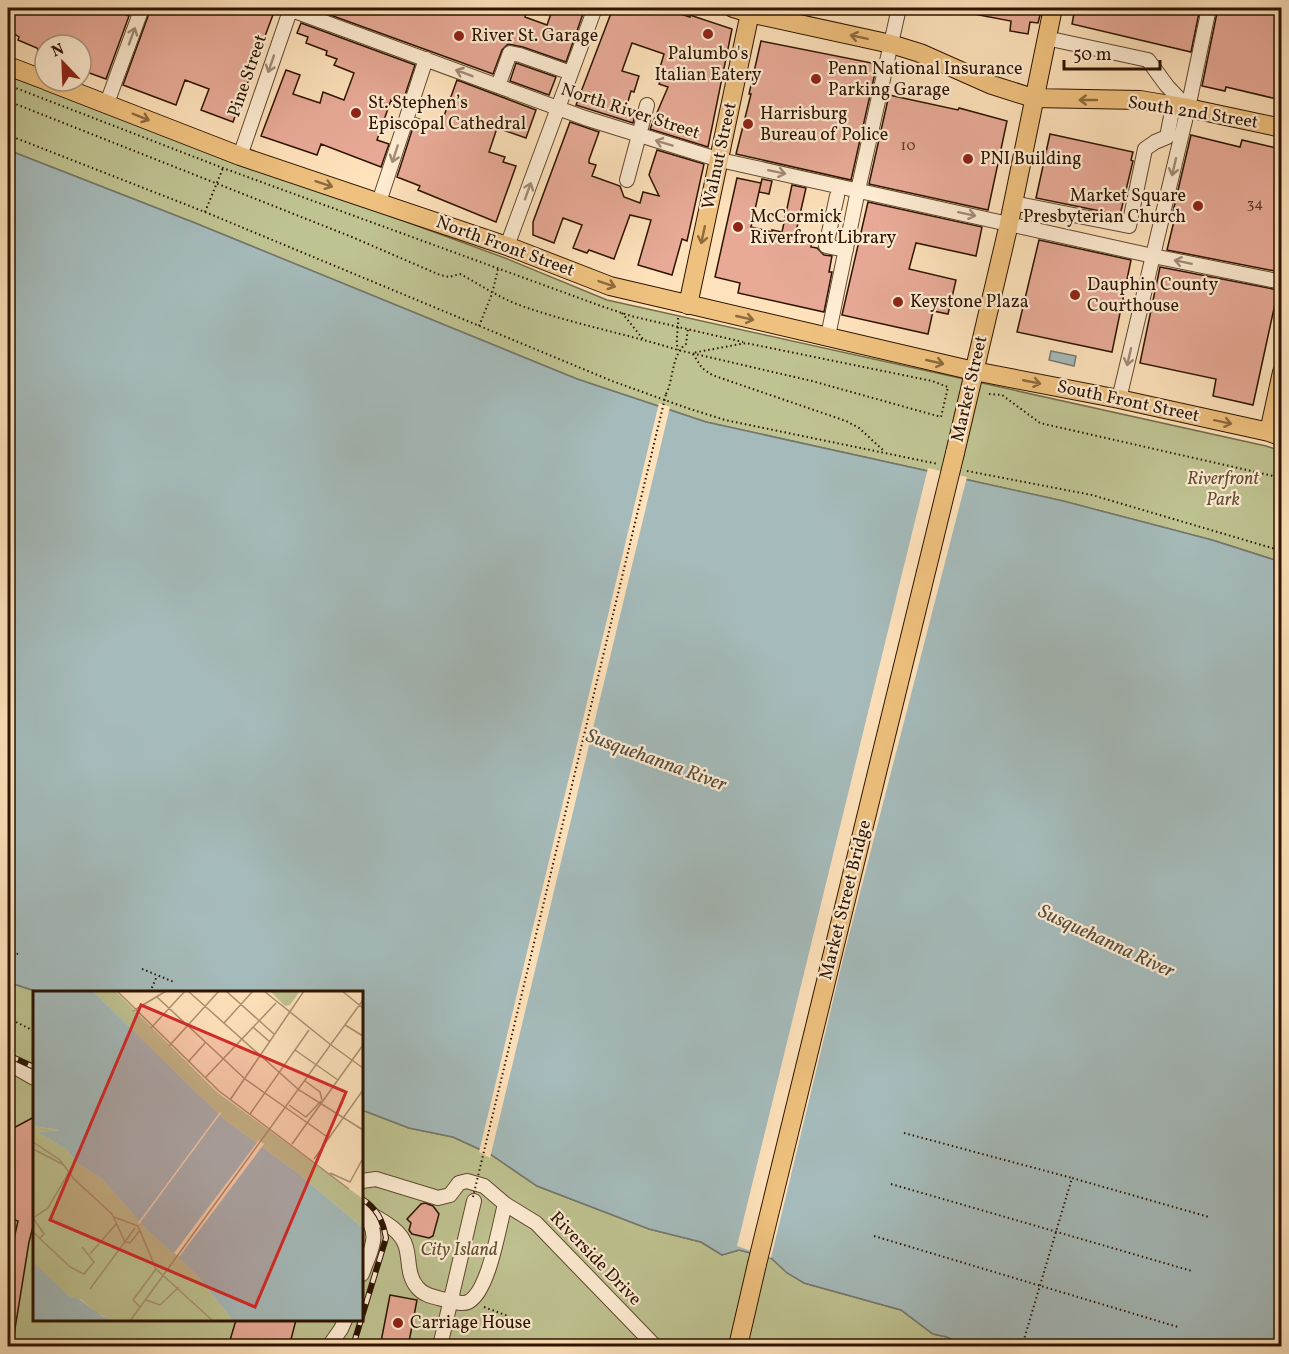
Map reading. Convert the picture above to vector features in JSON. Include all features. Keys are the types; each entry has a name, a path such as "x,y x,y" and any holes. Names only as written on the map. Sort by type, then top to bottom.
{"main road":[{"name":"Market Street","path":"950,459 974,371 1009,223 1053,8"},
{"name":"South 2nd Street","path":"744,9 891,44 920,53 992,85 1033,98 1140,100 1281,128"},
{"name":"Walnut Street","path":"683,311 720,160 744,9"},
{"name":"North Front Street","path":"8,66 33,76"},
{"name":"North Front Street","path":"80,93 240,156 507,246 610,286 683,311 828,336 974,371"},
{"name":"South Front Street","path":"974,371 1119,399 1275,435"},
{"path":"1275,435 1281,372"},
{"name":"Market Street Bridge","path":"738,1347 950,459"}],"street":[{"path":"108,103 142,8"},
{"name":"North River Street","path":"289,8 558,108 720,160 1281,282"},
{"name":"Pine Street","path":"240,156 289,8"},
{"path":"507,246 595,8"},
{"path":"828,336 899,8"},
{"path":"1119,399 1154,256 1181,107 1209,8"},
{"path":"1046,38 1148,60 1181,107"},
{"path":"498,86 510,53 571,73"},
{"path":"379,202 426,59"},
{"path":"627,180 647,105"},
{"path":"1013,203 1129,226 1145,149 1155,142 1174,138"},
{"path":"837,196 826,246 846,250"},
{"path":"8,1063 33,1077"},
{"name":"Riverside Drive","path":"363,1181 376,1179 438,1198 450,1195 459,1183 467,1181 484,1186 505,1204 536,1223 655,1347"},
{"path":"440,1347 474,1199"},
{"path":"363,1211 399,1233 406,1246 410,1273 421,1292 464,1304 477,1295 490,1264 505,1204"},
{"path":"363,1212 374,1229 374,1240 363,1272"},
{"path":"329,1347 345,1321"}],"path":[{"path":"8,84 224,168 622,313 746,343 932,381 948,387 941,417 773,371 692,354 522,306 492,294 460,274 449,278 440,275 388,252 8,101"},
{"path":"8,135 205,212 612,381 687,408 725,420 886,452 950,459"},
{"path":"205,212 224,168"},
{"path":"479,326 492,294 498,269"},
{"path":"474,1199 666,394 670,388 678,350 675,340 683,311"},
{"path":"622,313 643,339"},
{"path":"678,350 686,344 688,328"},
{"path":"692,354 746,343"},
{"path":"692,354 702,368 711,375 846,421 859,428 886,452"},
{"path":"989,394 1002,396 1040,423 1281,478"},
{"path":"967,471 1092,495 1281,551"},
{"path":"8,951 18,954"},
{"path":"142,969 174,982"},
{"path":"151,991 157,975"},
{"path":"8,1018 33,1030"},
{"path":"904,1133 1209,1217"},
{"path":"1022,1347 1072,1178"},
{"path":"891,1184 1192,1271"},
{"path":"874,1236 1178,1327"},
{"path":"470,1301 508,1316"}],"green space":[{"name":"Riverfront Park","path":"8,76 33,85 33,93 54,93 505,258 607,300 1266,446 1281,451 1281,562 1212,540 1063,501 706,422 577,379 195,223 8,150"},
{"name":"City Island","path":"8,982 35,991 33,991 33,1321 363,1321 363,1110 409,1128 453,1137 490,1154 537,1186 649,1229 701,1242 722,1255 739,1250 771,1258 804,1283 901,1310 933,1334 947,1337 966,1346 8,1346"}],"water":[{"name":"Susquehanna River","path":"8,150 195,223 577,379 706,422 1063,501 1212,540 1281,562 1281,1346 966,1346 947,1337 933,1334 901,1310 804,1283 787,1273 771,1258 739,1250 722,1255 701,1242 649,1229 537,1186 490,1154 453,1137 409,1128 363,1110 363,991 35,991 8,982"},
{"path":"1051,351 1076,356 1074,366 1049,360"}],"pier":[{"path":"659,403 670,407 490,1158 479,1152"},
{"path":"928,468 967,477 844,955 771,1258 737,1246"}],"building":[{"path":"20,8 126,8 124,14 129,16 106,79 93,74 93,33 33,33 33,46 18,40 19,37 10,31 15,14"},
{"path":"151,8 260,8 274,12 233,122 201,110 209,89 185,80 176,105 123,85"},
{"name":"River St. Garage","path":"311,8 528,8 525,17 547,25 553,8 585,8 566,62 508,44 502,50 493,74"},
{"path":"613,8 660,8 732,29 708,147 650,129 668,87 659,84 663,72 659,71 664,54 632,43 622,71 639,76 634,92 631,91 625,112 635,115 633,123 576,105"},
{"path":"969,8 1042,8 1038,23 1030,22 1028,34 1010,31 1011,21 968,13"},
{"path":"1075,8 1200,8 1191,52 1072,24"},
{"path":"1218,8 1239,8 1261,12 1262,8 1281,8 1281,100 1226,87 1225,91 1202,86"},
{"path":"301,23 415,65 402,104 391,100 377,140 389,144 381,167 321,144 317,155 261,136 286,70 300,75 293,94 320,103 323,92 344,100 354,73 334,65 337,59 326,55 327,51 306,43 308,37 297,33"},
{"path":"761,41 877,64 851,180 736,154"},
{"path":"516,63 556,77 549,95 510,81"},
{"path":"457,80 536,110 526,138 497,128 489,152 505,157 503,162 516,166 496,222 418,190 420,186 397,177 416,118 440,127"},
{"path":"889,95 958,110 959,108 1007,121 988,210 869,184"},
{"path":"570,122 599,132 589,160 589,163 596,165 592,176 620,186 624,197 640,203 643,192 659,196 649,175 657,150 704,164 687,241 682,239 672,275 638,265 651,220 630,215 614,259 589,250 587,253 573,248 582,225 563,218 554,243 533,235 533,222"},
{"path":"1050,134 1133,152 1131,160 1133,161 1120,215 1036,198"},
{"path":"1191,135 1240,147 1242,140 1281,149 1280,272 1167,250 1174,221 1171,220"},
{"path":"737,178 761,183 751,227 772,232 772,230 782,232 792,185 806,188 795,236 812,240 811,247 817,248 824,255 832,256 829,272 832,272 824,312 738,293 740,283 715,277"},
{"path":"762,179 772,181 769,194 759,192"},
{"path":"868,202 982,227 976,256 916,243 909,269 956,280 948,314 933,311 928,334 842,315"},
{"name":"Dauphin County Courthouse","path":"1039,240 1131,260 1112,352 1017,332"},
{"path":"1160,267 1278,290 1253,405 1213,396 1216,379 1140,363"},
{"path":"33,1118 33,1227 13,1341 8,1341 8,1242 13,1243 18,1221 8,1218 8,1131"},
{"path":"421,1204 433,1206 439,1214 433,1236 429,1238 412,1234 409,1230 411,1223 407,1219"},
{"name":"Carriage House","path":"390,1295 417,1300 408,1347 380,1347"},
{"path":"236,1321 296,1321 289,1347 228,1347"}],"railway":[{"path":"8,1055 33,1067"},
{"path":"363,1200 372,1206 383,1226 386,1238 363,1313"},
{"path":"353,1346 361,1321"}],"place":[{"name":"Palumbo's Italian Eatery","path":"708,34"},
{"name":"River St. Garage","path":"459,36"},
{"name":"Penn National Insurance Parking Garage","path":"816,79"},
{"name":"St. Stephen’s Episcopal Cathedral","path":"356,113"},
{"name":"Harrisburg Bureau of Police","path":"748,124"},
{"name":"PNI Building","path":"968,159"},
{"name":"Market Square Presbyterian Church","path":"1198,206"},
{"name":"McCormick Riverfront Library","path":"738,227"},
{"name":"Dauphin County Courthouse","path":"1075,295"},
{"name":"Keystone Plaza","path":"898,302"},
{"name":"Carriage House","path":"398,1323"}]}
